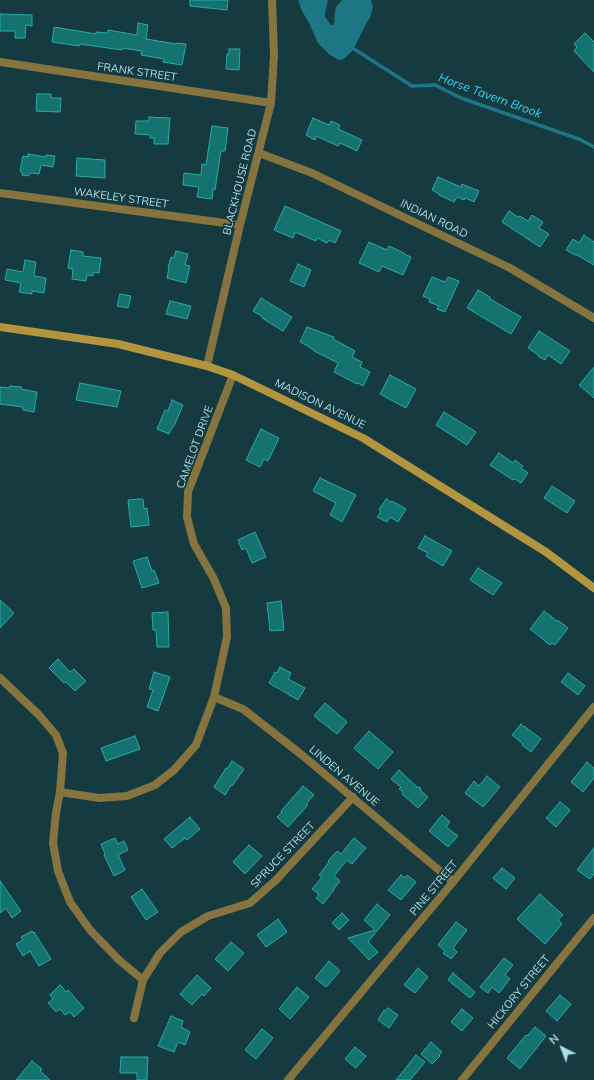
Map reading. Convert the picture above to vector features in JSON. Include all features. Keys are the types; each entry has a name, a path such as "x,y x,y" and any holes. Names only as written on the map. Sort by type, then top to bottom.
{"street":[{"name":"BLACKHOUSE ROAD","path":"206,366 271,103 274,55 272,0"},
{"name":"FRANK STREET","path":"0,62 271,103"},
{"name":"INDIAN ROAD","path":"259,153 312,173 503,264 594,318"},
{"name":"WAKELEY STREET","path":"0,193 240,225"},
{"name":"MADISON AVENUE","path":"0,327 118,344 206,366 233,375 364,438 546,552 594,588"},
{"name":"CAMELOT DRIVE","path":"60,792 99,798 127,796 155,785 174,770 196,745 214,697 227,637 226,608 214,579 194,544 188,517 188,492 233,375"},
{"path":"0,678 39,715 56,735 63,753 60,792 53,843 58,871 70,902 90,930 118,960 143,980"},
{"name":"LINDEN AVENUE","path":"214,697 244,709 302,755 453,882"},
{"name":"PINE STREET","path":"288,1080 453,882 594,707"},
{"name":"SPRUCE STREET","path":"134,1018 143,980 160,953 181,932 208,916 250,903 276,880 353,798"},
{"name":"HICKORY STREET","path":"462,1080 594,918"}],"water":[{"path":"298,0 328,0 325,17 331,25 334,23 336,7 342,0 371,0 373,7 370,18 353,50 344,59 339,60 330,55 318,43"}],"building":[{"path":"190,0 228,0 227,10 190,6"},
{"path":"0,14 32,15 32,26 26,25 25,38 15,38 15,31 0,31"},
{"path":"138,23 148,25 146,39 176,44 186,44 182,65 163,62 164,59 141,55 142,51 122,48 122,50 80,44 79,46 52,42 54,27 96,34 96,32 108,33 108,30 137,35"},
{"path":"585,33 594,42 594,72 574,51 577,47 574,44"},
{"path":"229,49 240,49 239,70 226,69 227,54 229,54"},
{"path":"37,94 51,94 51,98 61,98 60,112 36,111"},
{"path":"149,117 170,118 168,144 154,144 154,138 150,138 150,135 135,134 136,121 149,121"},
{"path":"313,118 329,125 331,121 340,125 338,129 362,140 357,151 340,143 338,146 316,136 315,140 306,135"},
{"path":"212,126 228,128 225,151 221,151 215,190 213,189 212,199 197,197 199,187 183,185 184,173 201,175 202,164 206,165"},
{"path":"28,154 46,157 46,155 55,156 53,167 41,165 39,174 31,173 28,176 22,175 22,172 20,171 23,156 28,157"},
{"path":"77,158 105,160 105,178 76,176"},
{"path":"438,177 461,187 462,184 479,191 474,202 465,198 464,200 457,197 454,202 439,195 432,190"},
{"path":"285,206 341,231 335,243 329,240 327,243 317,238 316,241 295,232 293,238 274,230"},
{"path":"509,211 528,221 532,215 543,222 539,228 549,234 540,247 502,222"},
{"path":"584,235 594,242 594,265 566,250 573,239 579,243"},
{"path":"369,242 387,250 389,246 411,257 403,275 382,266 379,272 359,263"},
{"path":"71,250 83,252 83,256 101,258 99,273 93,272 93,276 87,275 86,281 72,279 73,269 68,268"},
{"path":"176,251 188,254 185,265 190,266 186,283 167,278 171,257 174,258"},
{"path":"25,260 36,262 34,276 46,278 44,293 32,291 32,294 19,292 21,283 5,280 7,269 23,272"},
{"path":"298,264 311,270 304,287 290,281"},
{"path":"432,277 445,282 448,277 459,281 445,312 437,309 439,306 429,302 430,299 423,296"},
{"path":"478,290 490,297 490,299 521,317 511,334 467,308"},
{"path":"120,294 131,296 128,308 117,306"},
{"path":"261,298 292,317 283,331 253,311"},
{"path":"170,301 191,306 187,319 166,314"},
{"path":"307,327 334,337 333,339 355,351 352,357 362,362 360,367 370,372 363,386 334,372 338,363 300,342"},
{"path":"539,331 570,351 561,364 548,355 545,360 528,348"},
{"path":"594,367 594,398 579,385"},
{"path":"390,375 416,389 406,408 380,394"},
{"path":"80,383 121,391 117,407 76,400"},
{"path":"10,386 21,387 21,389 37,392 34,412 23,410 23,407 0,404 0,387 8,388"},
{"path":"172,400 183,405 169,434 157,429 165,410 168,411"},
{"path":"444,412 476,432 467,445 436,425"},
{"path":"261,429 279,438 268,461 264,459 260,467 246,460"},
{"path":"499,453 513,463 515,460 523,466 521,468 528,473 521,483 515,479 513,480 490,465"},
{"path":"320,478 356,495 342,522 330,515 336,503 313,491"},
{"path":"552,486 575,501 567,513 544,498"},
{"path":"143,499 144,509 147,508 149,525 131,527 128,500"},
{"path":"386,499 406,509 398,522 390,517 387,522 377,517 381,511 379,510"},
{"path":"255,532 266,557 252,563 246,548 242,550 238,540"},
{"path":"425,536 452,551 443,566 426,556 428,553 418,548"},
{"path":"147,557 152,571 154,570 159,583 142,588 133,561"},
{"path":"478,568 502,583 493,595 470,580"},
{"path":"0,600 14,613 0,628"},
{"path":"281,601 284,630 270,631 267,603"},
{"path":"544,611 568,628 555,645 552,643 550,645 530,629"},
{"path":"168,612 169,647 157,647 156,630 153,630 152,613"},
{"path":"58,659 70,672 74,669 86,681 75,691 66,682 64,683 49,668"},
{"path":"280,667 291,673 288,679 305,688 298,700 269,683 275,672 277,673"},
{"path":"154,672 170,677 158,711 147,707 153,690 149,689"},
{"path":"568,673 585,686 578,695 561,682"},
{"path":"325,703 347,722 337,734 314,716"},
{"path":"521,724 541,739 531,752 512,735"},
{"path":"369,731 393,752 378,769 354,748"},
{"path":"135,736 140,749 106,761 101,748"},
{"path":"232,761 244,769 225,795 214,787"},
{"path":"587,762 594,768 594,778 583,792 571,782"},
{"path":"399,770 418,788 420,787 421,791 428,797 418,808 402,794 403,792 399,789 401,787 391,779"},
{"path":"487,776 500,787 483,807 465,793 474,781 479,786"},
{"path":"303,786 314,795 307,803 307,806 288,827 277,817"},
{"path":"560,802 570,810 556,827 546,818"},
{"path":"442,815 450,822 446,827 458,836 448,847 429,831"},
{"path":"190,817 200,829 187,840 185,838 172,848 164,839"},
{"path":"115,838 118,844 124,841 128,850 118,855 125,870 114,876 104,855 105,854 101,844"},
{"path":"354,838 366,848 352,864 347,860 334,876 340,881 323,904 316,898 319,894 312,889 322,877 319,875 329,862 328,861 337,851 341,854"},
{"path":"249,845 262,856 245,874 233,862"},
{"path":"594,848 594,874 590,879 577,870"},
{"path":"502,868 515,878 506,889 493,878"},
{"path":"401,875 405,878 407,875 416,882 401,900 388,890"},
{"path":"0,881 21,911 12,918 6,908 0,913"},
{"path":"142,889 158,912 146,920 131,897"},
{"path":"540,894 563,915 558,920 562,924 545,944 517,919"},
{"path":"377,904 390,915 368,942 378,952 369,960 348,938 375,930 364,920"},
{"path":"342,913 349,920 339,930 332,923"},
{"path":"278,919 287,932 266,947 257,935"},
{"path":"456,922 467,930 453,948 457,952 451,959 443,953 445,951 438,945"},
{"path":"32,931 51,959 39,966 30,951 23,956 16,944 23,940 21,937"},
{"path":"231,942 244,953 228,971 215,959"},
{"path":"504,958 513,965 505,975 510,979 499,993 492,987 488,993 480,987"},
{"path":"329,961 340,971 326,987 315,978"},
{"path":"418,968 428,977 415,993 404,985"},
{"path":"453,973 475,992 470,998 448,980"},
{"path":"197,975 211,988 204,996 202,994 192,1005 180,994"},
{"path":"60,985 66,992 68,990 84,1008 74,1017 70,1012 65,1015 60,1009 56,1012 48,1003 53,999 50,995"},
{"path":"297,987 309,997 290,1019 279,1009"},
{"path":"560,995 571,1004 557,1021 546,1011"},
{"path":"388,1008 398,1015 389,1028 378,1020 384,1010 385,1011"},
{"path":"462,1009 473,1018 462,1031 451,1022"},
{"path":"171,1016 183,1021 181,1027 190,1032 185,1045 178,1042 174,1052 158,1046"},
{"path":"535,1027 546,1036 520,1069 507,1058 526,1035 527,1036"},
{"path":"262,1029 273,1038 256,1059 245,1050"},
{"path":"431,1042 442,1052 432,1064 421,1054"},
{"path":"355,1047 366,1056 356,1068 345,1059"},
{"path":"416,1055 425,1062 410,1080 396,1080"},
{"path":"121,1057 148,1057 147,1080 137,1080 137,1073 120,1073"},
{"path":"32,1061 42,1069 40,1071 50,1080 16,1080"}],"waterway":[{"name":"Horse Tavern Brook","path":"351,47 412,86 435,85 461,98 579,139 594,147"}]}
